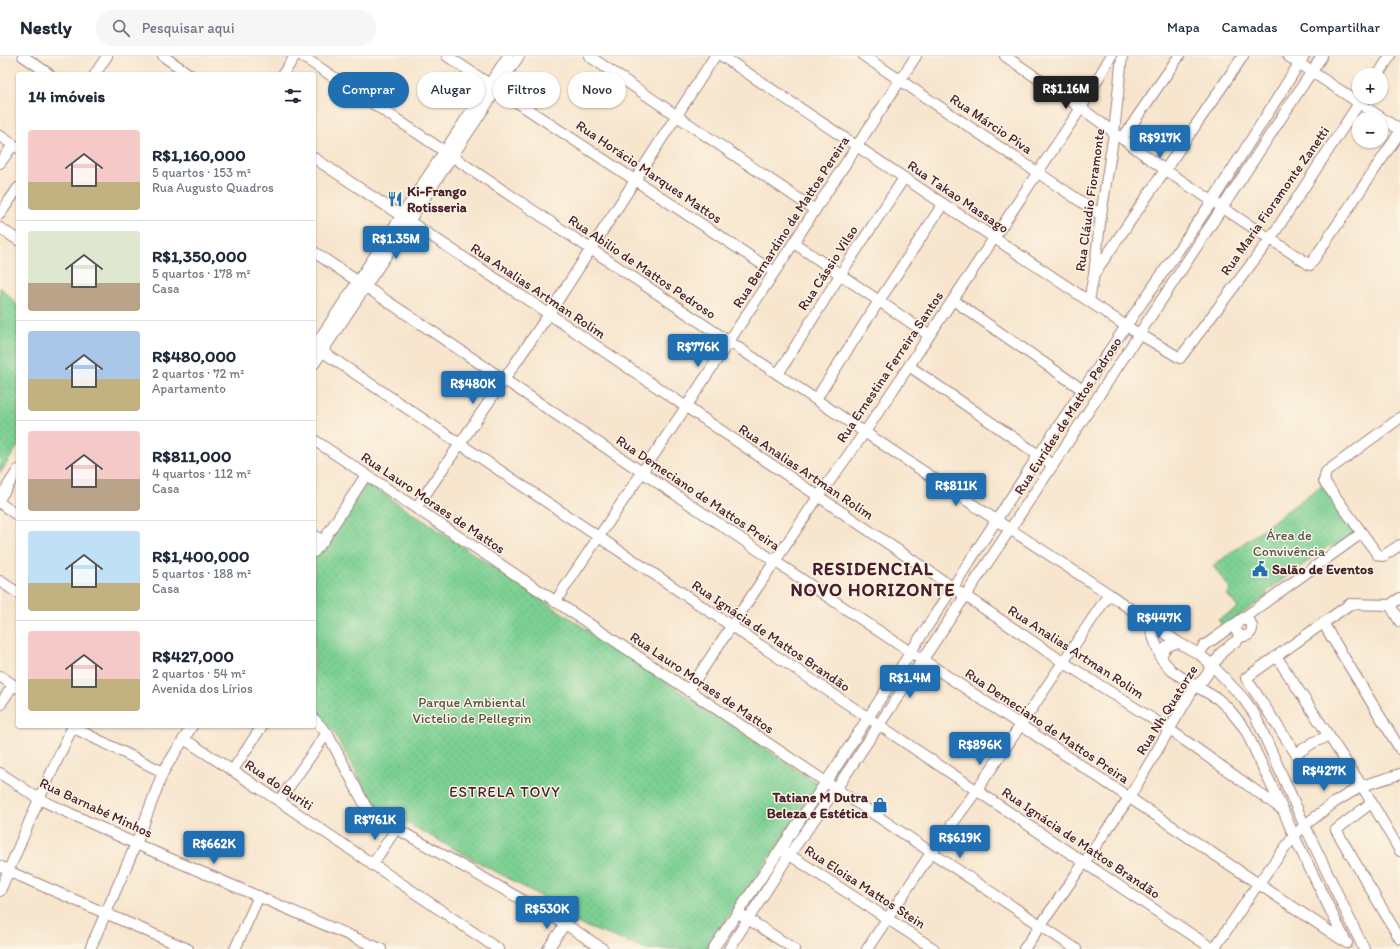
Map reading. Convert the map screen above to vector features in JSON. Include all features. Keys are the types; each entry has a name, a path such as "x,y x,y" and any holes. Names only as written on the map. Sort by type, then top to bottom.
{"street":[{"path":"23,56 46,72"},
{"path":"96,72 107,56"},
{"path":"163,56 186,72"},
{"path":"284,72 295,56"},
{"name":"Rua Abilio de Mattos Pedroso","path":"302,56 1109,594 1178,643 1199,654 1211,664 1242,698 1255,715 1364,949"},
{"name":"Rua Horácio Marques Mattos","path":"447,56 493,85"},
{"path":"501,72 508,56"},
{"path":"506,72 519,56"},
{"path":"589,56 676,117 815,210"},
{"path":"416,508 549,314 715,56"},
{"name":"Rua Takao Massago","path":"722,56 1126,326 1180,358"},
{"name":"Rua Márcio Piva","path":"864,56 1101,215"},
{"name":"Rua Bernardino de Mattos Pereira","path":"555,602 686,407 916,56"},
{"path":"1005,56 1081,108 1165,170 1213,200 1310,265 1400,131 1366,104"},
{"name":"Rua Ernestina Ferreira Santos","path":"688,691 818,497 865,432 930,335 1081,108 1111,56"},
{"name":"Rua Cláudio Fioramonte","path":"1089,300 1114,133 1122,56"},
{"path":"1122,139 1179,56"},
{"path":"1094,274 1243,56"},
{"path":"1288,56 1301,60 1311,72 1352,95"},
{"name":"Rua Eurídes de Mattos Pedroso","path":"728,949 789,855 880,725 1053,466 1322,56"},
{"path":"1382,68 1390,56"},
{"name":"Rua Eurídes de Mattos Pedroso","path":"713,949 825,782 1038,456 1213,200 1301,60"},
{"path":"316,348 362,284 493,87"},
{"name":"Rua Maria Fioramonte Zanetti","path":"1180,358 1270,238 1358,104"},
{"name":"Rua Horácio Marques Mattos","path":"527,108 774,272"},
{"path":"0,136 15,146 0,163"},
{"name":"Rua Analias Artman Rolim","path":"316,159 549,314 1063,662 1170,730 1283,810"},
{"name":"Rua Cássio Vilso","path":"778,374 840,275 904,178"},
{"path":"0,214 16,191"},
{"path":"816,399 944,204"},
{"path":"0,228 16,239"},
{"path":"794,243 930,335"},
{"name":"Rua Demeciano de Mattos Preira","path":"316,253 1258,884 1348,946"},
{"path":"953,300 1083,390"},
{"name":"Rua Ignácia de Mattos Brandão","path":"316,348 1213,949"},
{"path":"908,366 1053,466"},
{"path":"1400,418 1326,472 1324,481 1378,555 1383,556 1400,545"},
{"name":"Rua Lauro Moraes de Mattos","path":"316,441 1076,949"},
{"path":"0,498 16,473"},
{"path":"316,550 366,475"},
{"path":"0,503 16,515"},
{"path":"1199,654 1204,646 1362,533"},
{"path":"316,536 323,541"},
{"path":"0,581 16,592"},
{"path":"867,949 931,853 977,790 1109,594"},
{"path":"1247,633 1270,598"},
{"path":"1329,736 1314,742 1296,754 1246,678 1350,604 1390,605 1400,598"},
{"path":"1390,605 1400,622"},
{"path":"1147,620 1161,658 1172,670 1195,686 1218,699 1237,718 1245,729 1294,836 1348,946"},
{"path":"1211,664 1218,659 1221,653 1247,633 1252,626 1249,621 1244,620 1239,622"},
{"path":"1323,623 1400,749"},
{"path":"1161,658 1162,652 1165,648 1173,643 1178,643"},
{"path":"1210,643 1216,645 1221,653"},
{"path":"1276,656 1361,785 1400,851"},
{"name":"Rua Nh Quatorze","path":"1024,949 1129,798 1195,686 1205,676 1211,664"},
{"path":"0,676 15,686 0,705"},
{"path":"316,721 327,733 366,807 374,816 565,924 603,949"},
{"path":"0,891 4,868 39,799 72,728"},
{"path":"74,728 163,772"},
{"path":"90,949 136,844 163,772 191,728"},
{"path":"233,770 261,728"},
{"path":"279,801 327,733"},
{"name":"Rua do Buriti","path":"184,739 233,770 498,949"},
{"name":"Rua Barnabé Minhos","path":"0,773 39,799 136,844 381,949"},
{"path":"1213,949 1258,884 1304,823 1361,785 1400,774"},
{"path":"1372,803 1336,830 1400,939"},
{"path":"372,864 396,829"},
{"name":"Rua Eloisa Mattos Stein","path":"780,849 934,949"},
{"path":"4,868 188,949"},
{"path":"235,949 259,896"},
{"path":"737,912 794,949"},
{"path":"548,949 565,924"}],"green space":[{"path":"0,287 16,304 16,449 0,473"},
{"name":"Parque Ambiental Victelio de Pellegrin","path":"367,483 820,785 706,949 647,949 581,925 535,893 374,805 333,731 316,712 316,555"},
{"name":"Área de Convivência","path":"1322,485 1356,531 1334,548 1330,545 1266,592 1268,595 1224,627 1218,620 1238,608 1227,594 1231,590 1213,566"}],"place":[{"name":"Ki-Frango Rotisseria","path":"395,199"},
{"name":"Salão de Eventos","path":"1260,569"},
{"name":"Tatiane M Dutra Beleza e Estética","path":"880,805"}],"district":[{"name":"RESIDENCIAL NOVO HORIZONTE","path":"873,579"},
{"name":"ESTRELA TOVY","path":"505,792"}]}
